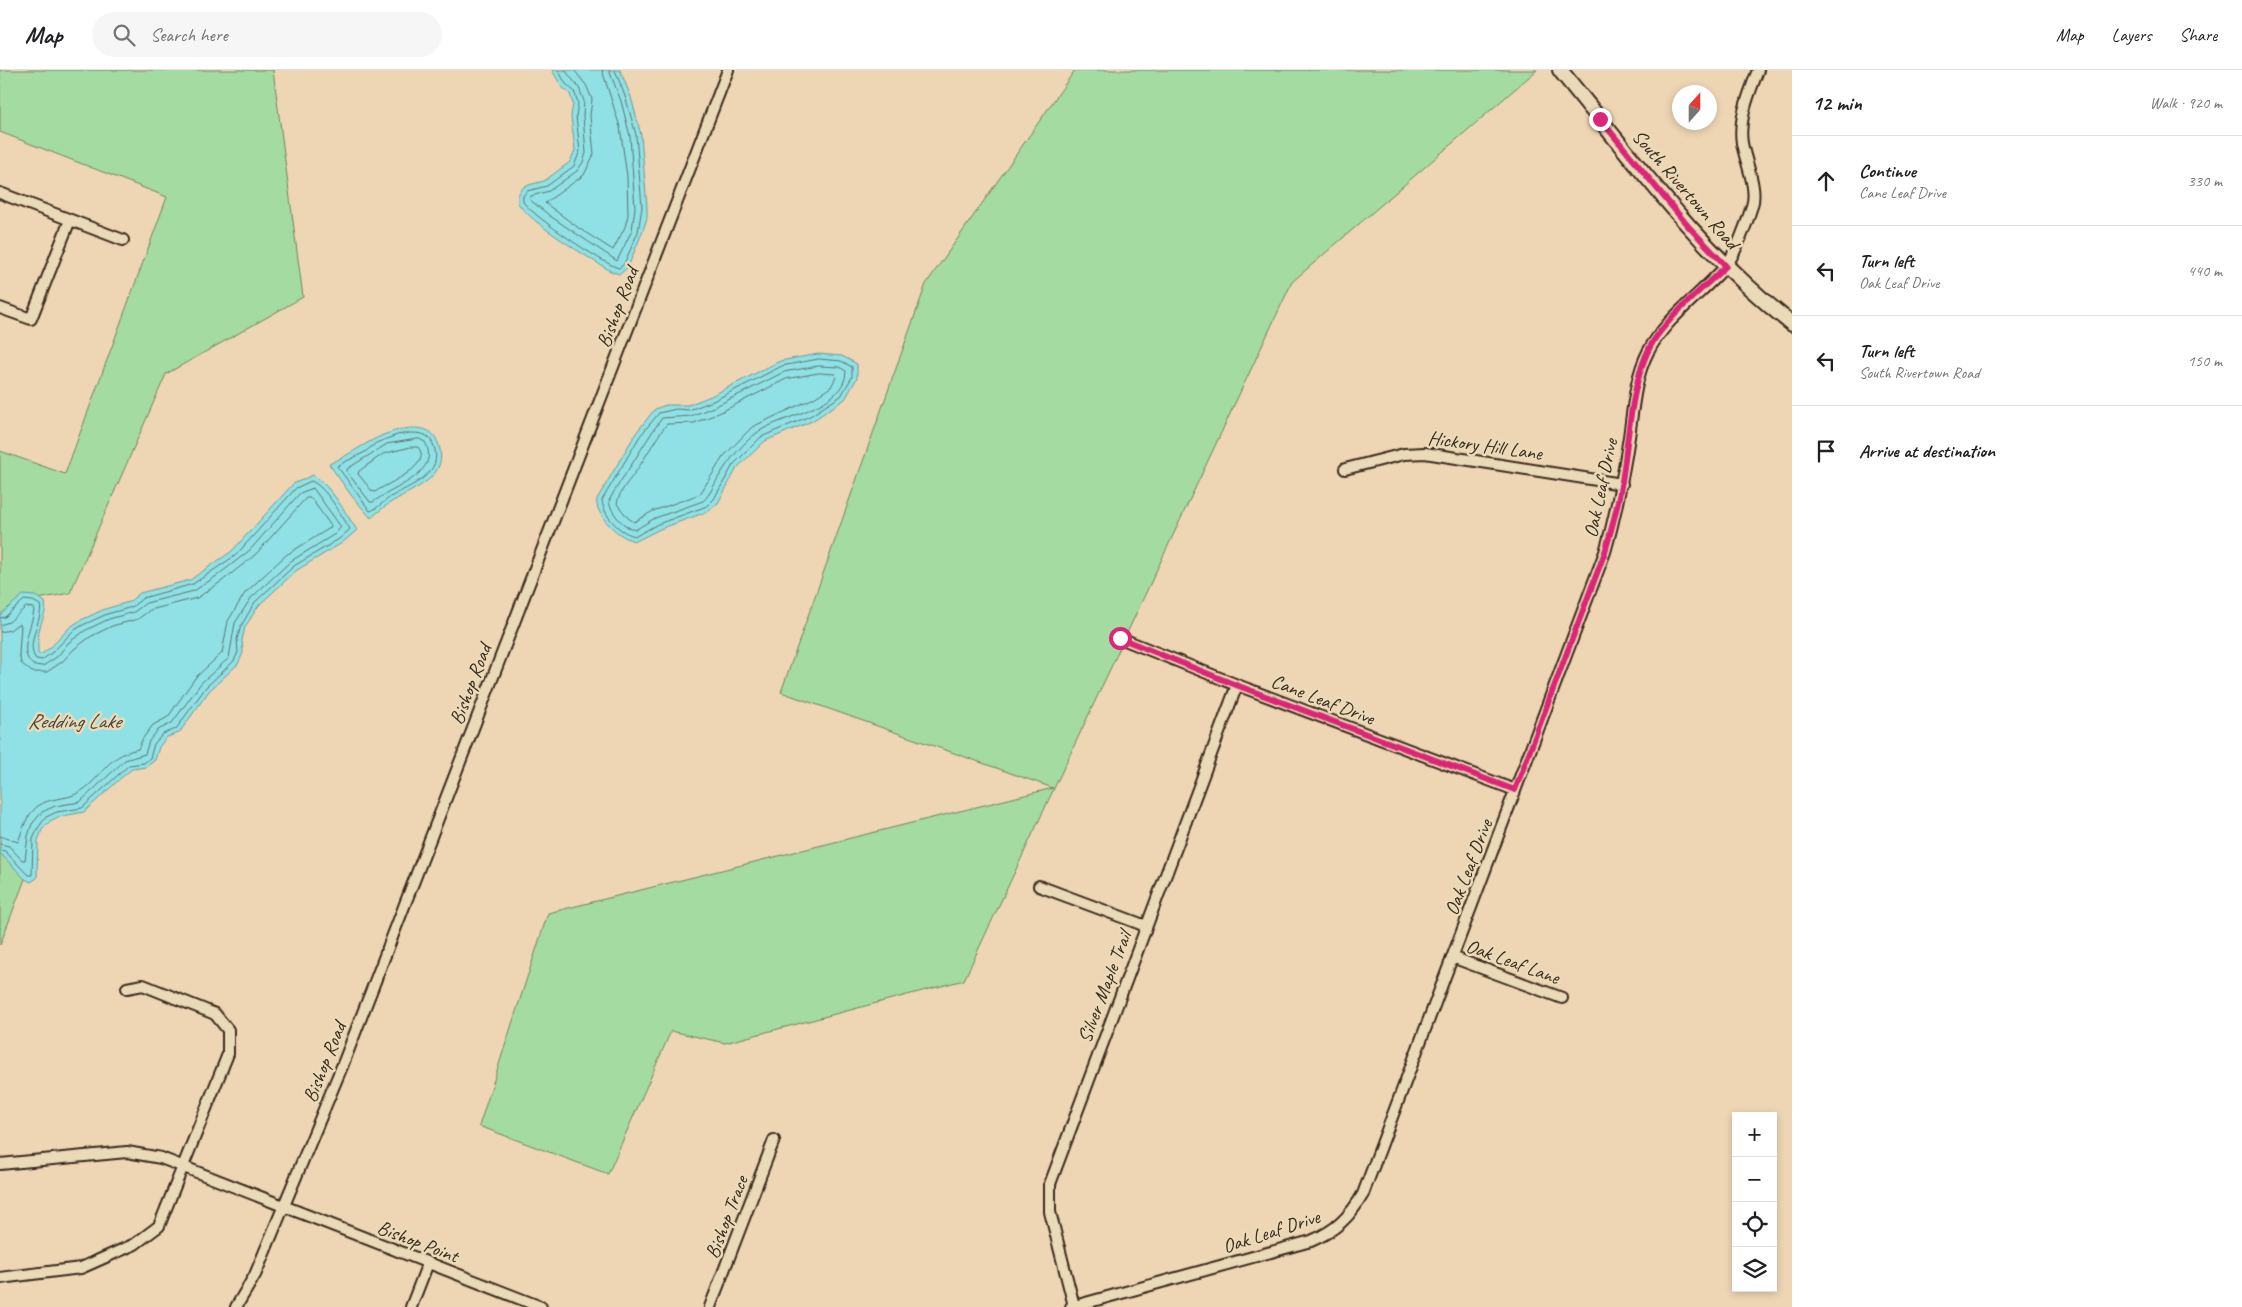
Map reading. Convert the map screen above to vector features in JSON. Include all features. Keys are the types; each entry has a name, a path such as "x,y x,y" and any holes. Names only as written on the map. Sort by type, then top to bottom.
{"main road":[{"name":"South Rivertown Road","path":"1560,70 1688,226 1726,266 1792,324"}],"street":[{"name":"Bishop Road","path":"236,1307 250,1286 346,1055 728,70"},
{"name":"Oak Leaf Drive","path":"1072,1307 1311,1241 1328,1234 1343,1223 1355,1209 1363,1194 1605,552 1622,484 1638,382 1647,354 1667,324 1726,266 1744,229 1753,203 1750,173 1742,142 1745,105 1758,70"},
{"path":"0,193 123,240"},
{"path":"0,308 31,319 70,220"},
{"name":"Hickory Hill Lane","path":"1345,469 1404,454 1425,453 1622,484"},
{"name":"Cane Leaf Drive","path":"1120,638 1236,685 1515,790"},
{"name":"Silver Maple Trail","path":"1072,1307 1050,1212 1050,1184 1236,685"},
{"path":"1039,886 1146,926"},
{"name":"Oak Leaf Lane","path":"1452,957 1562,998"},
{"path":"0,1278 81,1268 135,1244 159,1226 228,1054 228,1030 215,1014 143,985 128,988"},
{"name":"Bishop Trace","path":"710,1307 774,1140"},
{"name":"Bishop Point","path":"0,1164 127,1152 161,1158 541,1307"},
{"path":"411,1307 428,1263"}],"green space":[{"path":"0,70 273,70 303,297 166,374 70,593 17,603 0,622 0,451 65,474 167,197 0,132"},
{"path":"1075,70 1537,70 1292,282 964,980 725,1043 671,1031 608,1174 479,1126 548,913 1053,788 781,692 926,284"},
{"path":"0,828 31,863 0,945"}],"water":[{"path":"552,70 620,70 631,97 641,135 647,218 628,267 620,274 612,272 548,231 525,212 518,203 518,195 525,186 544,181 570,162 575,150 571,116 573,104 570,94 562,87"},
{"path":"818,354 842,356 857,364 857,378 845,399 812,421 765,441 737,468 718,503 709,511 660,529 636,541 623,536 604,519 597,505 597,499 636,433 655,409 666,405 688,405 711,396 780,361"},
{"path":"410,428 427,430 436,438 441,454 440,464 429,480 390,503 371,518 351,495 329,464 387,433"},
{"name":"Redding Lake","path":"313,475 332,493 357,530 342,543 297,570 259,605 245,627 242,640 243,653 238,664 209,691 179,733 167,737 159,747 155,760 146,767 132,769 84,812 58,817 50,821 42,830 38,840 37,878 31,882 25,879 0,853 0,615 23,595 35,596 45,602 45,612 38,636 38,653 40,655 51,647 70,627 81,620 105,609 129,602 140,593 190,580 232,551 293,484"}],"route":[{"path":"1120,638 1236,685 1515,790 1605,552 1622,484 1638,382 1647,354 1667,324 1726,266 1688,226 1600,119"}]}
